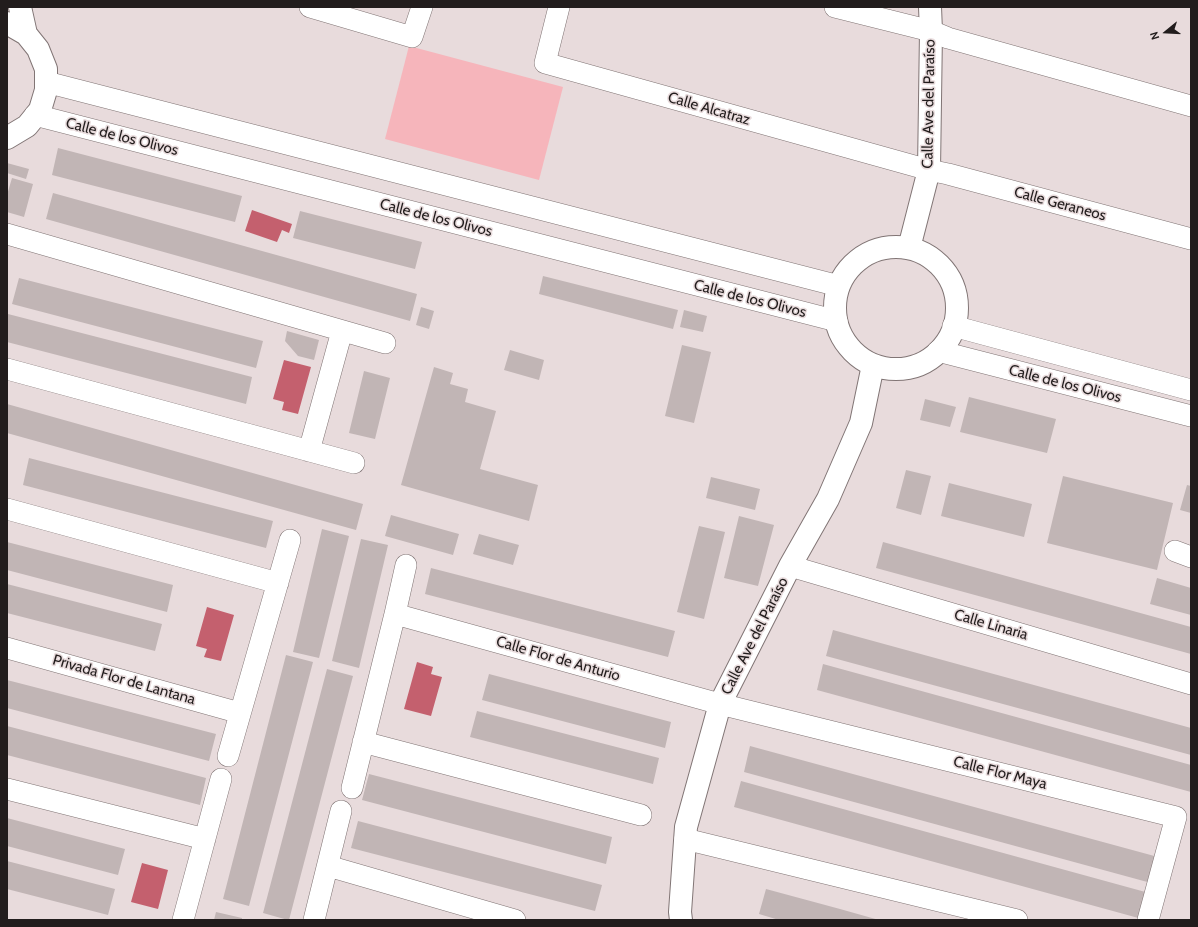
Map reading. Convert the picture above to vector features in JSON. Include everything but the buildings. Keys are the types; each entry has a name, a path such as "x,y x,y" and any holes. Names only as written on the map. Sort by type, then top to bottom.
{"street":[{"path":"20,7 26,34"},
{"path":"310,7 412,37 422,7"},
{"name":"Calle Alcatraz","path":"559,7 545,63 929,170"},
{"path":"835,7 931,31 948,38 1191,106"},
{"name":"Calle Ave del Paraíso","path":"909,248 929,170 930,7"},
{"path":"7,23 26,34 38,49 46,68 46,90 40,110 26,126 7,138"},
{"path":"46,82 839,286"},
{"name":"Calle de los Olivos","path":"36,115 837,321"},
{"name":"Calle Geraneos","path":"929,170 1191,239"},
{"path":"7,234 384,343"},
{"path":"888,247 909,248 920,252 938,264 949,278 956,299 957,312 950,338 929,360 916,366 895,370 873,365 854,353 839,332 834,311 836,292 845,273 868,253 888,247"},
{"name":"Calle de los Olivos","path":"953,326 1191,390"},
{"path":"309,451 342,331"},
{"name":"Calle de los Olivos","path":"938,351 1191,416"},
{"name":"Calle Ave del Paraíso","path":"681,920 680,912 686,827 720,704 790,566 828,499 861,423 873,365"},
{"path":"7,369 354,463"},
{"path":"7,509 278,583"},
{"path":"228,756 290,540"},
{"path":"352,788 406,565"},
{"name":"Calle Linaria","path":"790,566 1191,684"},
{"name":"Calle Flor de Anturio","path":"395,614 720,704"},
{"name":"Privada Flor de Lantana","path":"7,648 240,713"},
{"name":"Calle Flor Maya","path":"720,704 1176,817 1148,920"},
{"path":"363,742 640,816"},
{"path":"183,920 221,779"},
{"path":"7,789 205,839"},
{"path":"314,920 341,811"},
{"path":"685,839 1017,920"},
{"path":"328,866 515,920"}],"shaded area":[{"path":"409,46 563,87 539,180 385,139"},
{"path":"252,210 292,224 289,233 282,230 277,242 245,231"},
{"path":"284,360 311,367 298,414 282,410 284,402 273,399"},
{"path":"207,607 234,615 221,661 204,657 207,649 196,646"},
{"path":"417,662 433,667 431,674 442,677 431,716 404,709"},
{"path":"142,863 168,870 158,909 131,902"}]}
